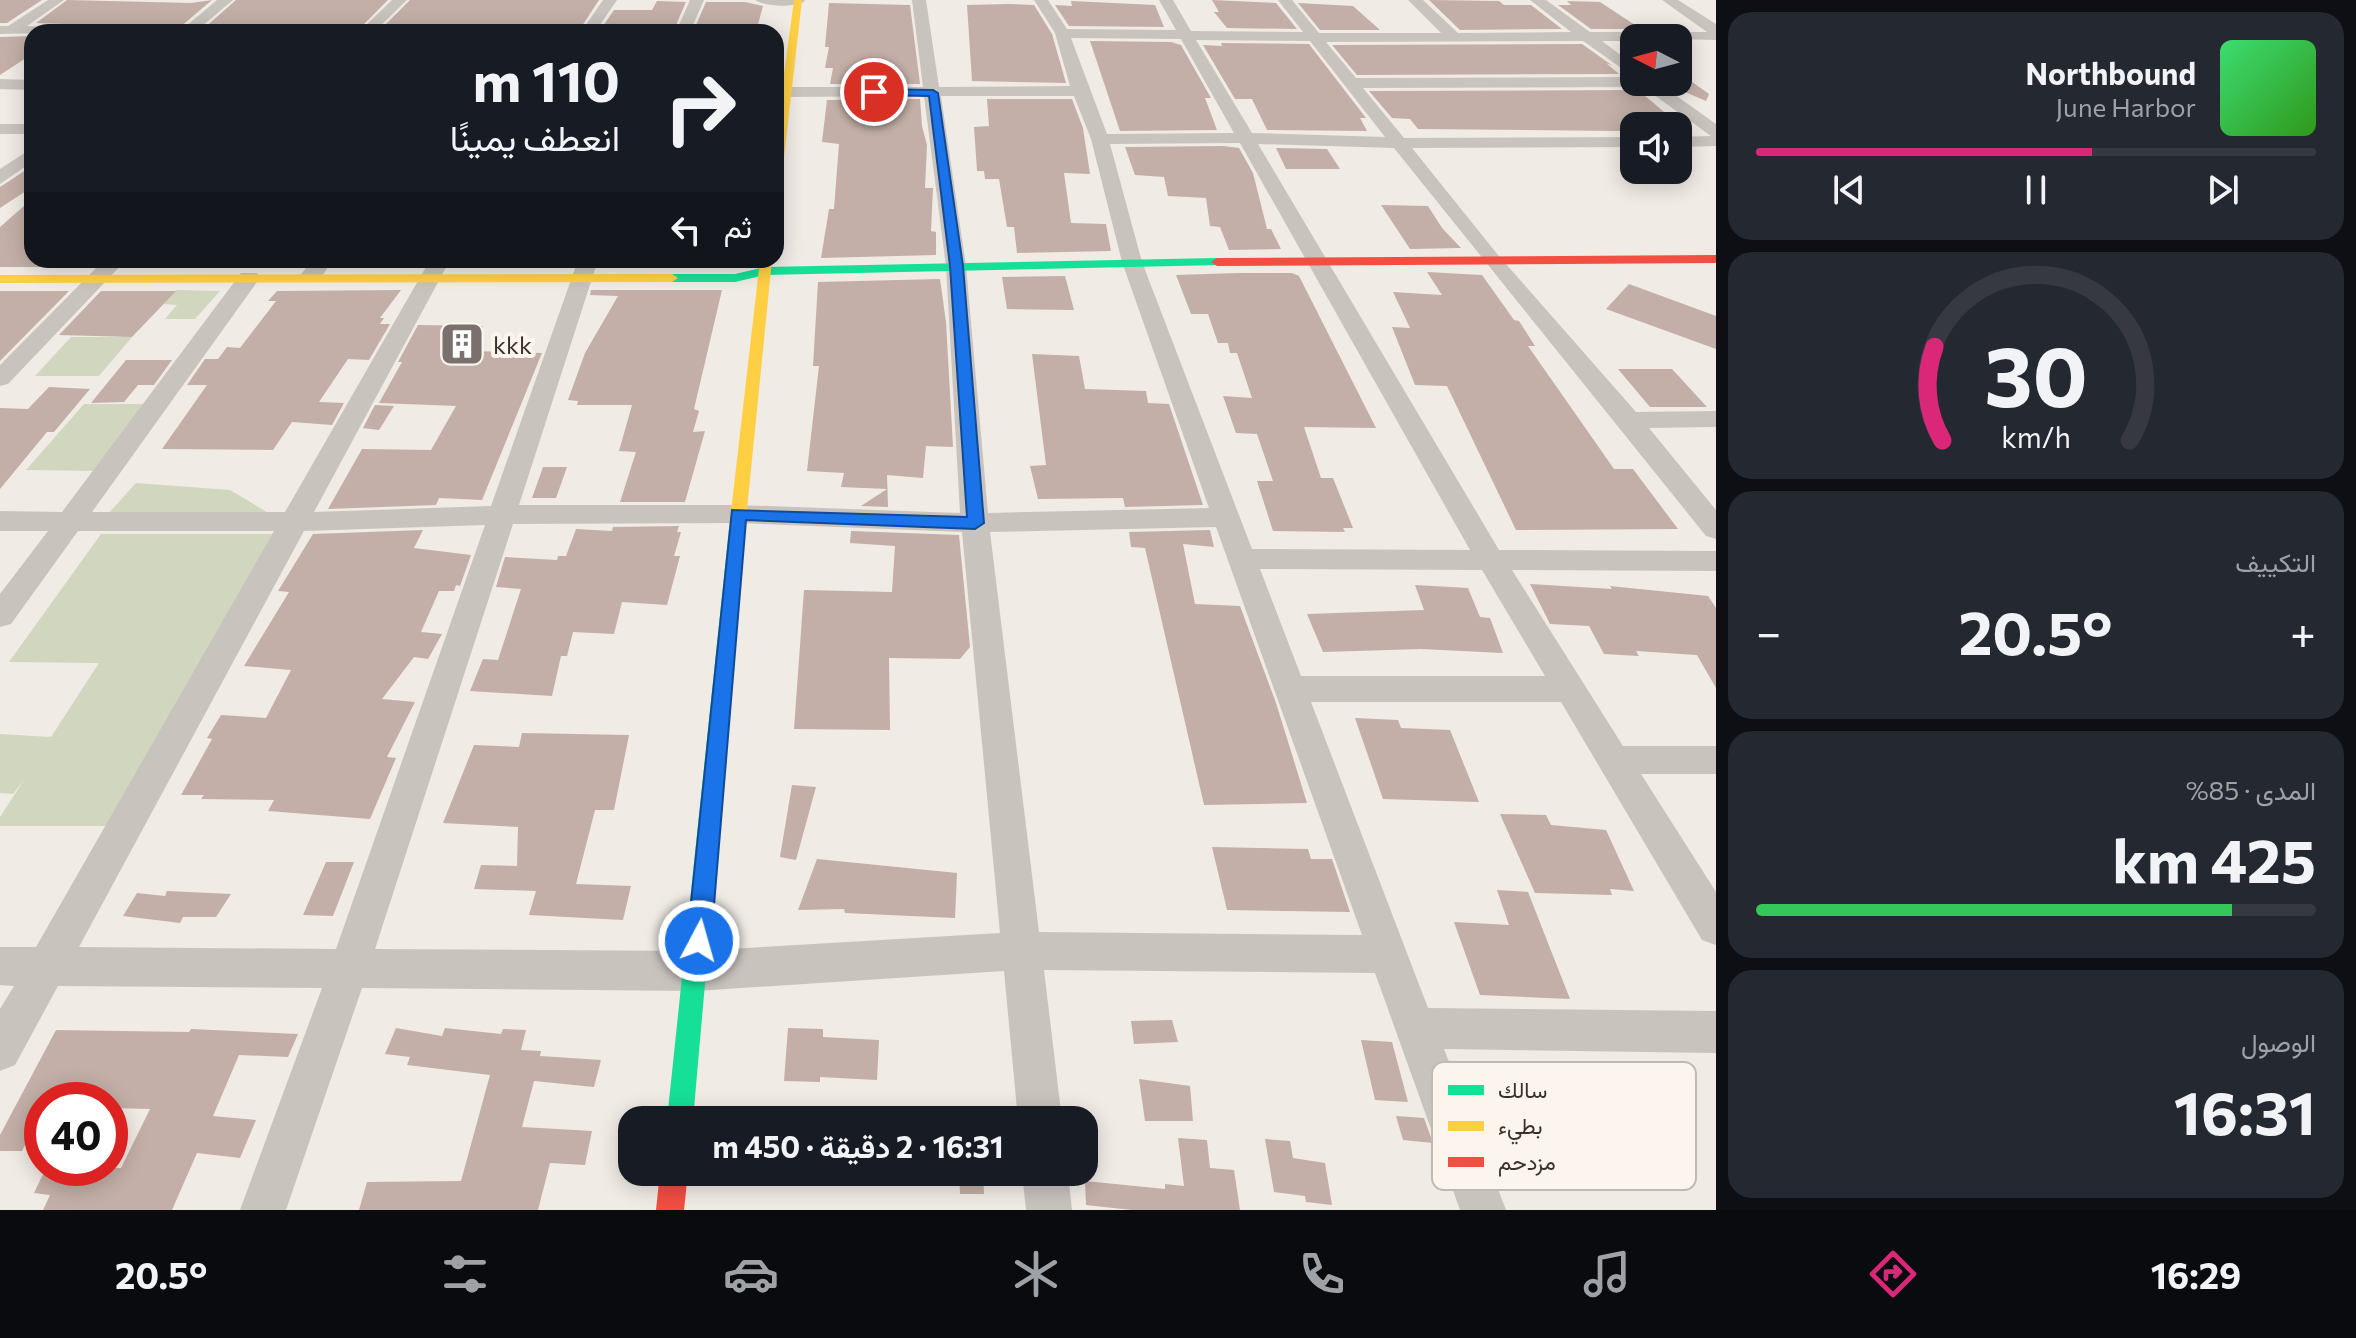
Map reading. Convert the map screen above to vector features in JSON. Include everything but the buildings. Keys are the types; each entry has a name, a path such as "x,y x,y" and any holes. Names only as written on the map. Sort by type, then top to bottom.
{"street":[{"path":"4,32 57,0"},
{"path":"196,24 226,0"},
{"path":"374,24 400,0"},
{"path":"594,24 610,0"},
{"path":"686,24 697,0"},
{"path":"762,0 798,0 784,57"},
{"path":"919,0 956,266 975,523 1039,1106"},
{"path":"1041,0 1062,33 1080,91 1100,139 1132,262 1432,1071"},
{"path":"1166,0 1490,559 1716,927"},
{"path":"1285,0 1491,259 1629,420 1716,529"},
{"path":"1415,0 1455,38"},
{"path":"1537,0 1620,62"},
{"path":"1669,0 1716,33"},
{"path":"1062,33 1455,38 1716,33"},
{"path":"1350,83 1620,82"},
{"path":"0,84 24,85"},
{"path":"784,104 933,93 1080,91"},
{"path":"1666,96 1716,132"},
{"path":"0,129 24,129"},
{"path":"1100,139 1620,142"},
{"path":"1692,142 1716,141"},
{"path":"0,178 24,159"},
{"path":"784,265 1716,259"},
{"path":"0,379 107,268"},
{"path":"0,279 249,278 316,269 584,269 735,278 758,268"},
{"path":"682,1106 765,268"},
{"path":"0,1050 434,269"},
{"path":"263,1210 349,969 584,269"},
{"path":"0,616 249,278"},
{"path":"1629,420 1716,419"},
{"path":"0,521 294,522 502,515 738,514 975,523 1226,517"},
{"path":"1242,559 1716,561"},
{"path":"1290,689 1568,689"},
{"path":"1611,760 1716,760"},
{"path":"0,966 696,971 1022,951 1388,954"},
{"path":"1416,1028 1716,1032"},
{"path":"670,1210 673,1186"},
{"path":"1046,1186 1049,1210"},
{"path":"1476,1190 1483,1210"}],"green space":[{"path":"176,290 220,291 195,319 165,319 177,305 163,304"},
{"path":"71,337 132,337 99,376 35,376"},
{"path":"84,404 148,404 100,471 26,470"},
{"path":"136,483 230,490 275,517 106,516"},
{"path":"101,534 276,534 114,826 0,826 0,817 24,780 13,794 0,793 0,734 51,737 99,663 9,662"}],"traffic: fast":[{"path":"672,278 735,278 765,271 1217,262"},
{"path":"681,1106 737,529"}],"traffic: slow":[{"path":"784,111 798,0"},
{"path":"737,529 765,268"},
{"path":"0,279 672,278"}],"traffic: jam":[{"path":"1217,262 1716,259"},
{"path":"670,1210 673,1186"}],"place":[{"name":"kkk","path":"462,344"}],"route":[{"path":"699,941 738,514 975,523 956,266 933,93 874,92"}]}
